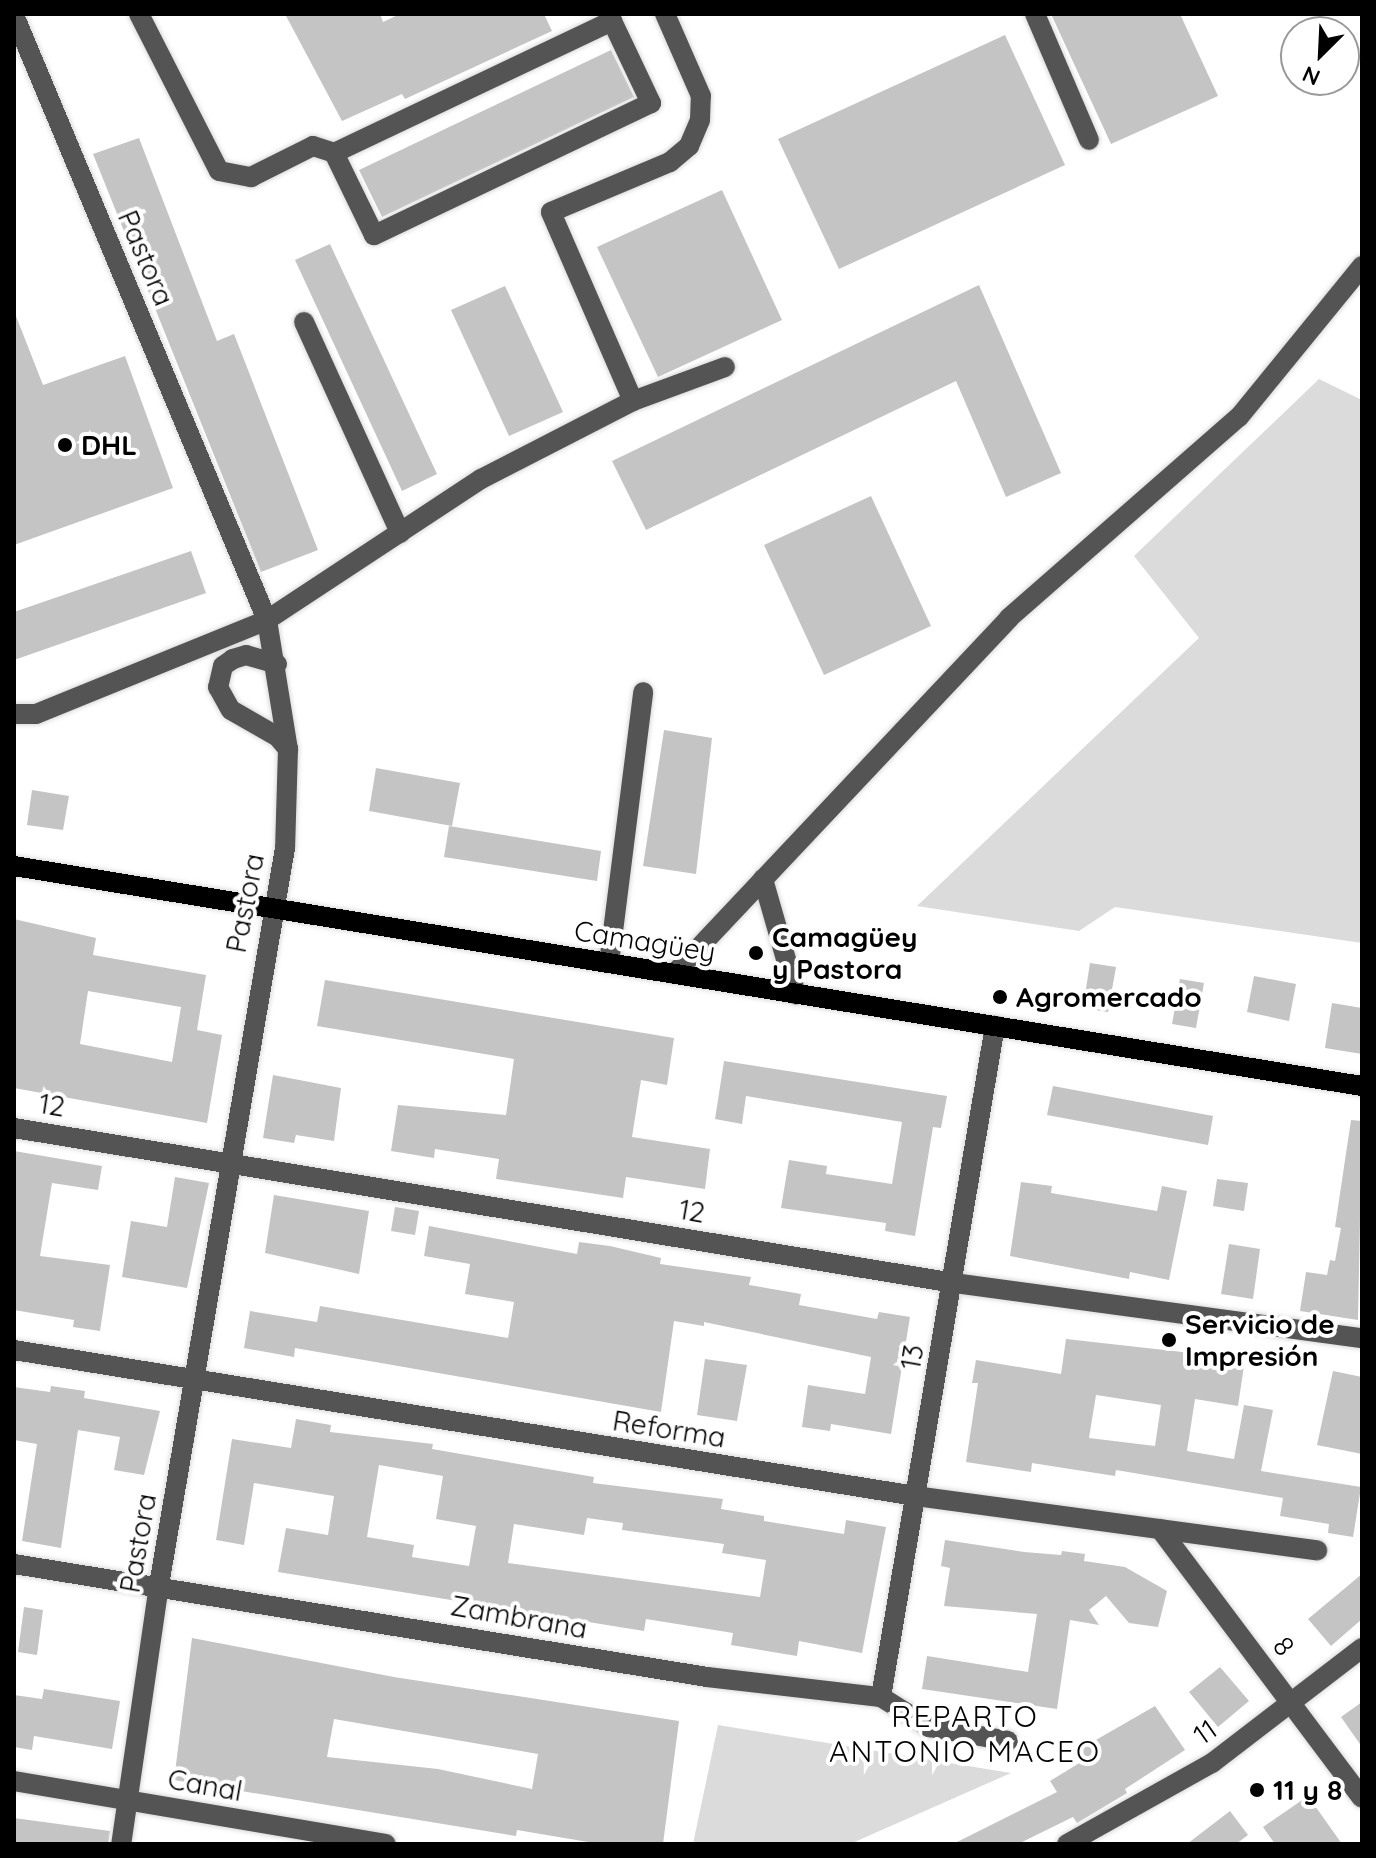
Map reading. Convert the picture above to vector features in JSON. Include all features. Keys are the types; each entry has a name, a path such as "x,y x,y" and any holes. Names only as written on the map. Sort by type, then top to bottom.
{"main road":[{"name":"Camagüey","path":"14,866 1362,1086"}],"street":[{"path":"139,14 219,171 251,177 313,146 334,153 612,21 651,103 374,235 334,153"},
{"path":"633,401 551,212 670,162 689,146 700,120 701,96 665,14"},
{"path":"1035,14 1089,140"},
{"name":"Pastora","path":"14,15 267,620 277,664 288,749 285,848 271,908 159,1585 121,1844"},
{"path":"674,974 1009,618 1239,417 1362,266"},
{"path":"304,322 400,533"},
{"path":"14,714 36,714 267,620 481,479 633,401 725,367"},
{"path":"277,664 246,655 233,659 223,666 218,687 231,710 278,737 288,749"},
{"path":"609,963 643,692"},
{"path":"763,879 796,994"},
{"name":"13","path":"881,1697 954,1283 995,1026"},
{"name":"12","path":"14,1128 954,1283 1362,1338"},
{"name":"Reforma","path":"14,1350 194,1382 915,1496 1317,1550"},
{"name":"8","path":"1160,1529 1362,1798"},
{"name":"Zambrana","path":"14,1564 159,1585 707,1677 881,1697 929,1727 1008,1741"},
{"name":"11","path":"1067,1844 1212,1763 1362,1648"},
{"name":"Canal","path":"14,1781 386,1844"}],"shaded area":[{"path":"1319,379 1362,400 1362,943 1115,907 1079,931 917,906 1199,638 1134,556"},
{"path":"718,1725 1011,1773 850,1844 693,1844"}],"building":[{"path":"285,14 380,14 383,22 400,14 544,14 552,31 405,99 402,94 342,121"},
{"path":"1051,14 1180,14 1218,96 1111,144"},
{"path":"1005,35 1065,165 839,269 778,139"},
{"path":"611,50 634,97 382,217 359,170"},
{"path":"139,138 217,341 234,334 318,550 261,572 93,154"},
{"path":"722,190 782,320 658,377 597,247"},
{"path":"330,244 437,474 402,491 295,260"},
{"path":"979,285 1061,473 1006,497 956,381 646,530 612,461"},
{"path":"505,286 563,412 509,436 451,310"},
{"path":"14,311 43,385 125,356 173,488 14,545"},
{"path":"871,496 931,626 824,675 764,545"},
{"path":"191,551 206,593 14,660 14,612"},
{"path":"664,730 712,738 696,874 643,866"},
{"path":"376,768 460,783 452,826 369,811"},
{"path":"32,790 69,796 63,830 27,825"},
{"path":"449,826 601,851 597,881 444,857"},
{"path":"14,919 96,938 93,955 206,975 197,1030 222,1035 207,1123 14,1088","holes":["88,991 181,1007 172,1062 80,1044"]},
{"path":"1090,963 1116,967 1108,1012 1083,1008"},
{"path":"1254,976 1296,984 1289,1021 1247,1012"},
{"path":"1180,979 1204,983 1196,1028 1172,1024"},
{"path":"325,980 674,1038 667,1085 641,1080 632,1137 710,1149 705,1189 626,1177 623,1198 496,1179 499,1159 435,1149 434,1158 391,1151 398,1105 506,1115 514,1059 317,1026"},
{"path":"1332,1003 1362,1008 1362,1054 1325,1048"},
{"path":"724,1061 947,1096 941,1128 933,1127 915,1236 885,1231 886,1223 781,1208 789,1160 827,1166 826,1174 892,1184 902,1122 746,1096 742,1124 715,1119"},
{"path":"273,1075 341,1088 334,1141 296,1135 294,1143 263,1138"},
{"path":"1053,1086 1213,1116 1208,1145 1047,1115"},
{"path":"1351,1120 1362,1121 1358,1320 1300,1311 1306,1272 1327,1275 1330,1260 1335,1261 1341,1228 1335,1227"},
{"path":"14,1151 102,1166 98,1190 52,1183 40,1256 110,1265 100,1331 73,1327 74,1320 14,1310"},
{"path":"175,1177 209,1183 187,1288 122,1277 131,1221 167,1227"},
{"path":"1217,1179 1248,1183 1244,1211 1213,1206"},
{"path":"1021,1182 1052,1186 1051,1193 1157,1211 1162,1186 1187,1191 1169,1280 1130,1272 1129,1279 1010,1256"},
{"path":"274,1195 369,1211 359,1274 265,1253"},
{"path":"395,1207 419,1211 415,1235 391,1231"},
{"path":"429,1226 577,1254 579,1242 610,1246 661,1258 660,1264 751,1277 749,1285 801,1294 799,1305 877,1319 879,1312 910,1317 891,1434 831,1424 830,1431 802,1427 808,1385 865,1394 871,1357 704,1322 704,1326 674,1321 661,1412 295,1348 294,1357 244,1348 250,1311 317,1322 320,1306 508,1338 514,1302 465,1294 470,1264 424,1256"},
{"path":"1229,1244 1260,1249 1253,1299 1221,1294"},
{"path":"1066,1339 1245,1359 1238,1406 1195,1399 1187,1451 1234,1459 1244,1405 1273,1410 1261,1471 1361,1487 1353,1537 1328,1533 1329,1524 1280,1516 1283,1498 1116,1470 1115,1476 1032,1463 1031,1472 966,1462 978,1383 972,1383 976,1360 1061,1374","holes":["1096,1395 1161,1405 1155,1446 1089,1438"]},
{"path":"705,1359 747,1365 737,1421 697,1415"},
{"path":"1333,1371 1362,1377 1362,1454 1317,1445"},
{"path":"51,1386 85,1391 84,1398 160,1411 144,1475 114,1470 120,1437 78,1430 61,1548 22,1541 37,1444 14,1440 14,1387 50,1392"},
{"path":"296,1419 331,1425 330,1432 433,1444 432,1449 594,1477 593,1483 723,1499 721,1509 764,1516 764,1521 844,1534 846,1520 886,1527 862,1653 799,1641 797,1656 731,1645 733,1633 646,1619 644,1631 278,1572 286,1528 328,1535 334,1496 254,1483 244,1545 216,1540 232,1439 291,1448","holes":["379,1465 443,1476 436,1519 476,1526 469,1566 412,1557 414,1545 367,1537","587,1518 623,1523 622,1530 724,1544 722,1553 766,1560 760,1597 508,1563 514,1524 584,1535"]},
{"path":"945,1540 1024,1552 1085,1554 1084,1561 1125,1567 1167,1591 1158,1627 1129,1623 1106,1596 1089,1610 1099,1625 1070,1620 1057,1709 922,1689 927,1656 1028,1672 1037,1614 944,1606 950,1568 941,1566"},
{"path":"1362,1574 1362,1619 1331,1646 1308,1619"},
{"path":"24,1607 43,1610 37,1655 18,1652"},
{"path":"192,1638 394,1677 679,1721 663,1844 600,1844 517,1830 516,1836 174,1780","holes":["334,1719 538,1754 532,1789 438,1769 327,1757"]},
{"path":"1220,1667 1249,1701 1218,1727 1189,1692"},
{"path":"44,1689 120,1701 112,1749 34,1736 32,1750 14,1747 14,1695 42,1699"},
{"path":"1362,1702 1362,1747 1341,1717"},
{"path":"1155,1706 1185,1750 1125,1789 1127,1793 1077,1823 1073,1817 1018,1844 953,1844 1057,1792 1050,1781 1081,1762 1075,1752"},
{"path":"1308,1796 1342,1844 1275,1844 1263,1827"},
{"path":"1230,1811 1248,1835 1236,1844 1187,1844"},
{"path":"14,1818 110,1831 108,1844 14,1844"}],"place":[{"name":"DHL","path":"65,445"},
{"name":"Camagüey y Pastora","path":"756,953"},
{"name":"Agromercado","path":"1000,997"},
{"name":"Servicio de Impresión","path":"1169,1340"},
{"name":"11 y 8","path":"1257,1790"}],"district":[{"name":"REPARTO ANTONIO MACEO","path":"965,1733"}]}
